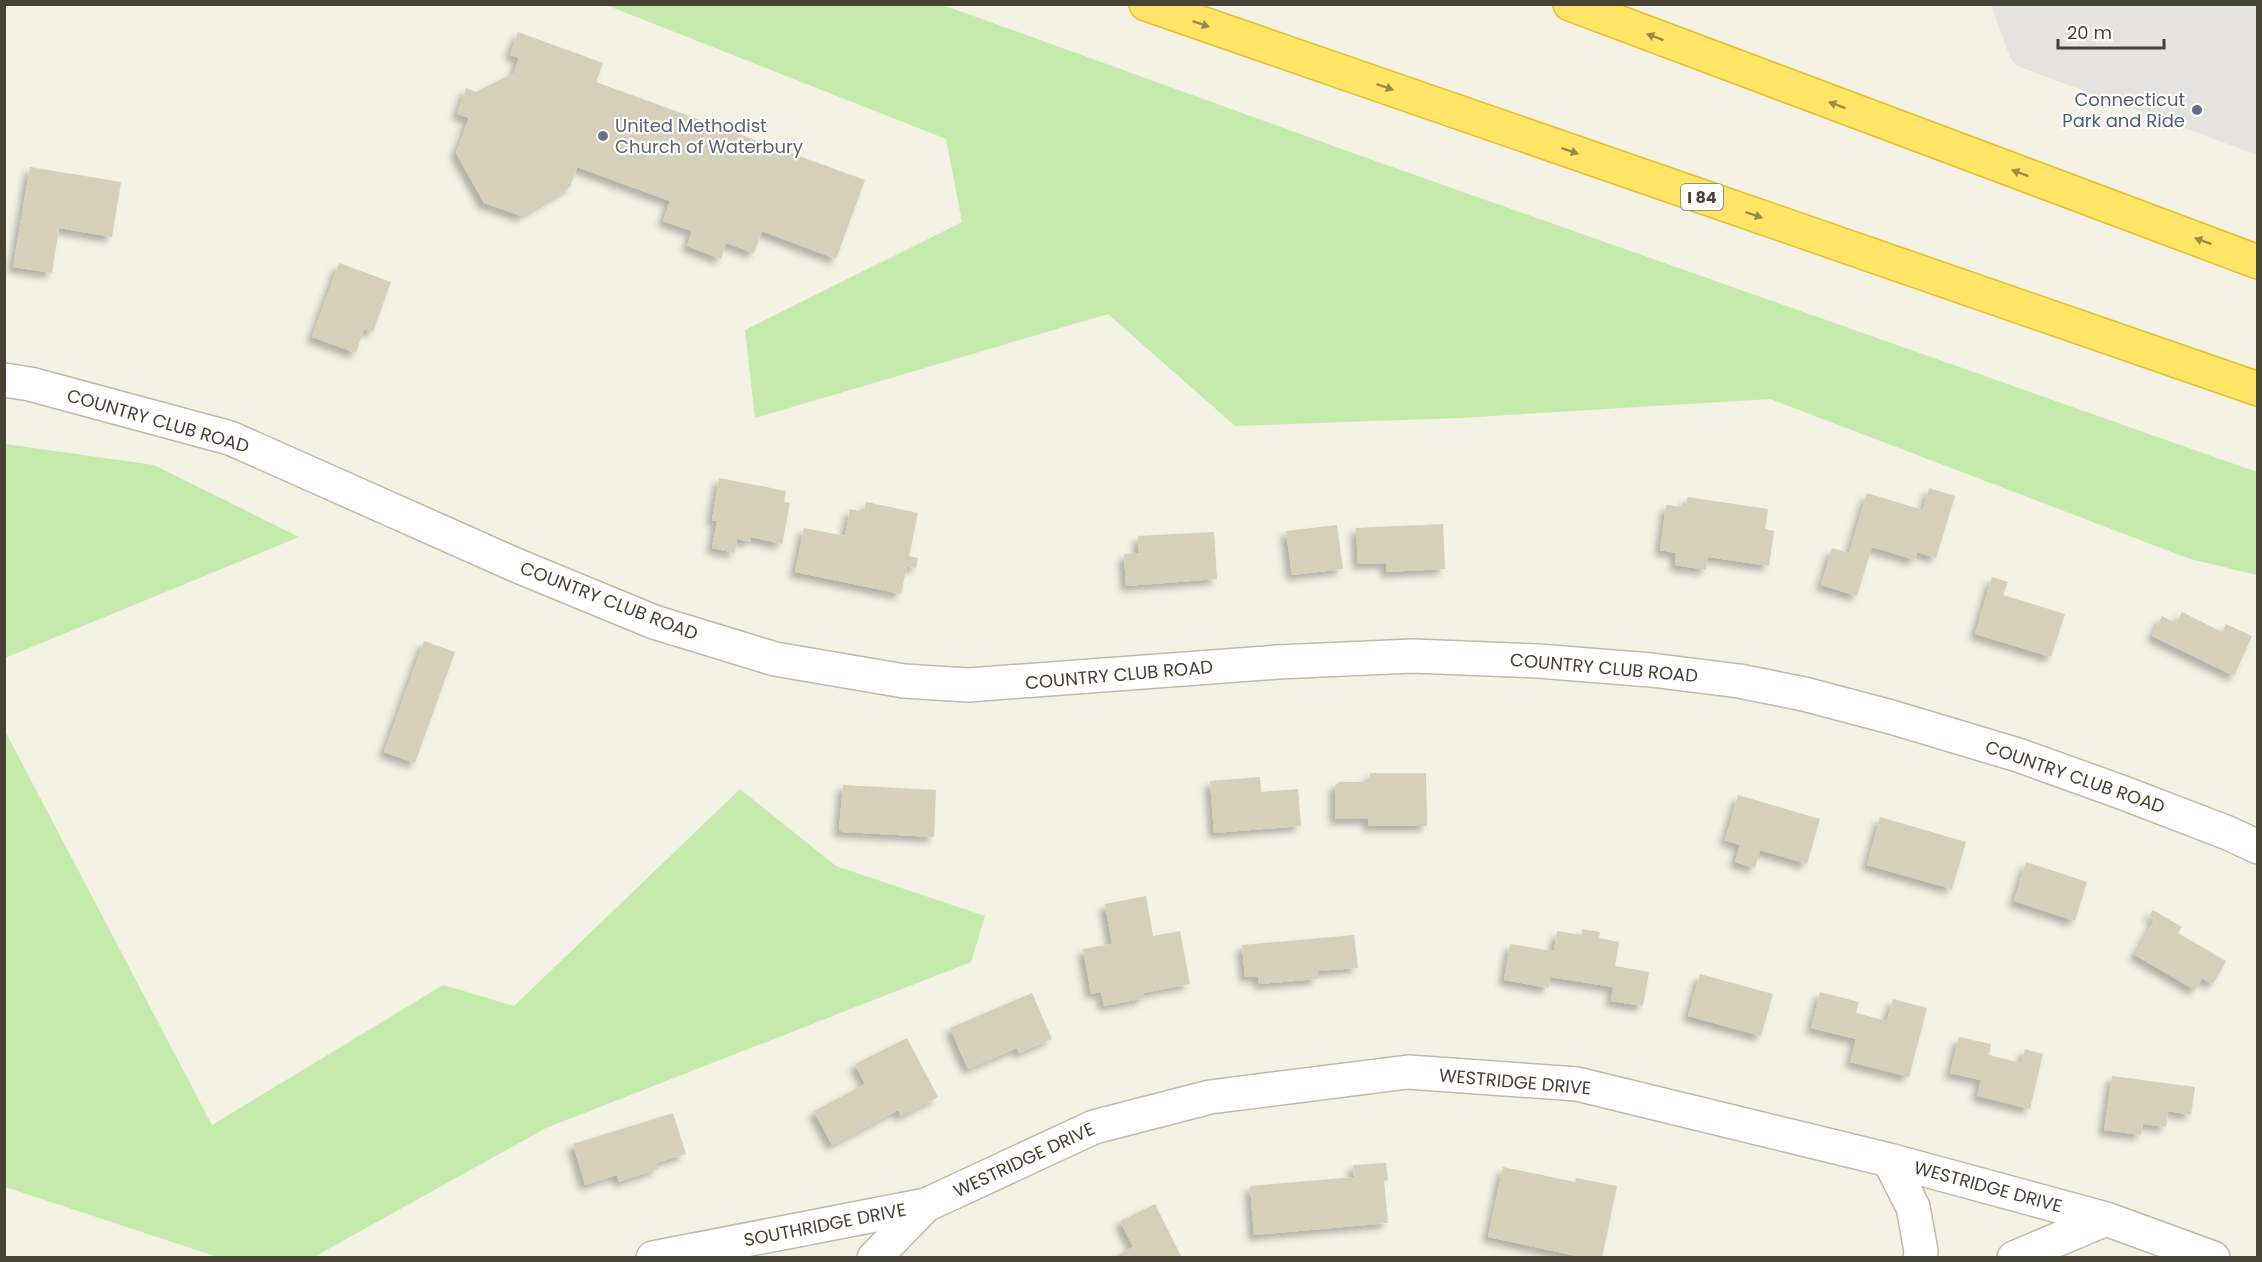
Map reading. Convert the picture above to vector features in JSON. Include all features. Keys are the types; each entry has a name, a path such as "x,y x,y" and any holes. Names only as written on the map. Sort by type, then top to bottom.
{"highway":[{"name":"I 84","path":"1146,4 2258,389"},
{"path":"1570,4 2258,262"}],"street":[{"name":"COUNTRY CLUB ROAD","path":"4,380 30,384 230,438 518,566 654,622 775,659 904,681 968,686 1278,662 1413,656 1538,661 1662,671 1738,681 1804,694 1892,717 2018,755 2228,833 2258,847"},
{"name":"WESTRIDGE DRIVE","path":"874,1257 926,1205 1094,1127 1210,1097 1408,1072 1577,1084 1888,1160 2106,1219 2213,1257"},
{"path":"1888,1160 1913,1207 1921,1251 1920,1257"},
{"name":"SOUTHRIDGE DRIVE","path":"653,1257 926,1205"},
{"path":"2014,1257 2106,1219"},
{"path":"731,1243 764,1257"}],"green space":[{"path":"606,5 943,5 1364,157 2257,472 2257,575 2190,559 1770,399 1459,418 1235,426 1108,314 755,418 745,330 962,222 946,139"},
{"path":"5,444 154,465 299,537 5,658"},
{"path":"4,729 212,1125 443,985 514,1006 740,789 836,866 985,916 971,962 546,1128 314,1257 218,1257 5,1187"}],"shaded area":[{"name":"Connecticut Park and Ride","path":"1991,5 2257,5 2257,155 2017,66 2010,57"}],"building":[{"name":"United Methodist Church of Waterbury","path":"518,32 603,63 596,82 865,180 836,259 762,231 754,253 726,243 721,259 687,246 692,231 663,221 670,201 577,167 570,187 521,216 484,203 456,153 469,118 457,114 466,88 476,92 514,73 519,58 510,55"},
{"path":"30,167 121,182 112,237 59,228 52,273 13,267"},
{"path":"339,263 391,282 373,332 364,329 356,353 312,337"},
{"path":"719,478 786,491 784,502 790,503 782,544 751,537 750,542 737,539 735,553 712,548 717,521 712,520"},
{"path":"1929,488 1955,496 1936,558 1917,552 1915,560 1872,547 1857,596 1821,585 1832,548 1849,553 1867,493 1923,510"},
{"path":"1687,497 1768,509 1765,529 1774,531 1769,566 1708,557 1706,570 1675,565 1676,553 1660,550 1666,505 1686,507"},
{"path":"866,502 918,513 909,556 918,558 916,568 907,566 901,594 795,572 804,528 845,536 850,509 864,512"},
{"path":"1443,524 1445,569 1386,572 1386,563 1358,564 1356,528"},
{"path":"1337,525 1343,569 1292,575 1286,531"},
{"path":"1214,532 1217,579 1126,586 1124,554 1139,553 1138,536"},
{"path":"1992,577 2008,582 2003,595 2065,614 2051,657 1975,634"},
{"path":"2182,612 2222,632 2226,624 2252,636 2234,676 2152,636 2162,616 2176,623"},
{"path":"424,641 455,652 415,763 384,752"},
{"path":"1370,773 1426,773 1427,826 1369,826 1368,819 1335,819 1335,785 1340,782 1369,782"},
{"path":"1260,777 1261,792 1298,789 1301,826 1214,833 1210,781"},
{"path":"843,785 936,790 934,837 839,830"},
{"path":"1738,795 1820,819 1807,864 1760,850 1755,868 1735,862 1740,845 1725,840"},
{"path":"1880,817 1966,842 1952,889 1867,865"},
{"path":"2026,862 2087,882 2075,921 2014,901"},
{"path":"1146,896 1153,936 1180,931 1190,984 1143,993 1145,998 1104,1006 1101,992 1091,994 1083,949 1112,944 1105,904"},
{"path":"2153,910 2182,927 2178,933 2226,961 2213,984 2202,978 2195,990 2135,955 2155,919 2149,916"},
{"path":"1582,929 1600,932 1599,938 1619,942 1615,966 1649,972 1643,1006 1611,1001 1613,987 1550,977 1549,988 1504,980 1510,944 1554,951 1557,931 1582,935"},
{"path":"1354,935 1358,968 1317,971 1318,979 1259,984 1258,976 1245,977 1242,945"},
{"path":"1700,974 1773,994 1761,1036 1688,1016"},
{"path":"1820,992 1859,1002 1856,1013 1887,1021 1893,999 1927,1008 1909,1077 1850,1062 1856,1039 1811,1028"},
{"path":"1032,993 1052,1039 1019,1053 1017,1048 968,1069 950,1028"},
{"path":"1959,1037 1991,1044 1989,1055 2021,1063 2025,1049 2043,1054 2030,1109 1977,1096 1981,1080 1950,1073"},
{"path":"907,1038 938,1097 901,1116 898,1110 832,1145 814,1111 865,1084 855,1064"},
{"path":"2112,1076 2195,1087 2191,1115 2168,1111 2166,1127 2143,1124 2141,1135 2104,1130"},
{"path":"673,1113 686,1154 656,1163 658,1169 619,1182 617,1175 585,1185 573,1144"},
{"path":"1386,1163 1388,1180 1384,1181 1388,1223 1254,1235 1250,1186 1354,1177 1353,1165"},
{"path":"1503,1167 1575,1182 1576,1178 1617,1186 1602,1258 1586,1258 1488,1237"},
{"path":"1155,1204 1182,1258 1113,1258 1133,1247 1120,1221"}],"place":[{"name":"Connecticut Park and Ride","path":"2197,110"},
{"name":"United Methodist Church of Waterbury","path":"603,136"}]}
